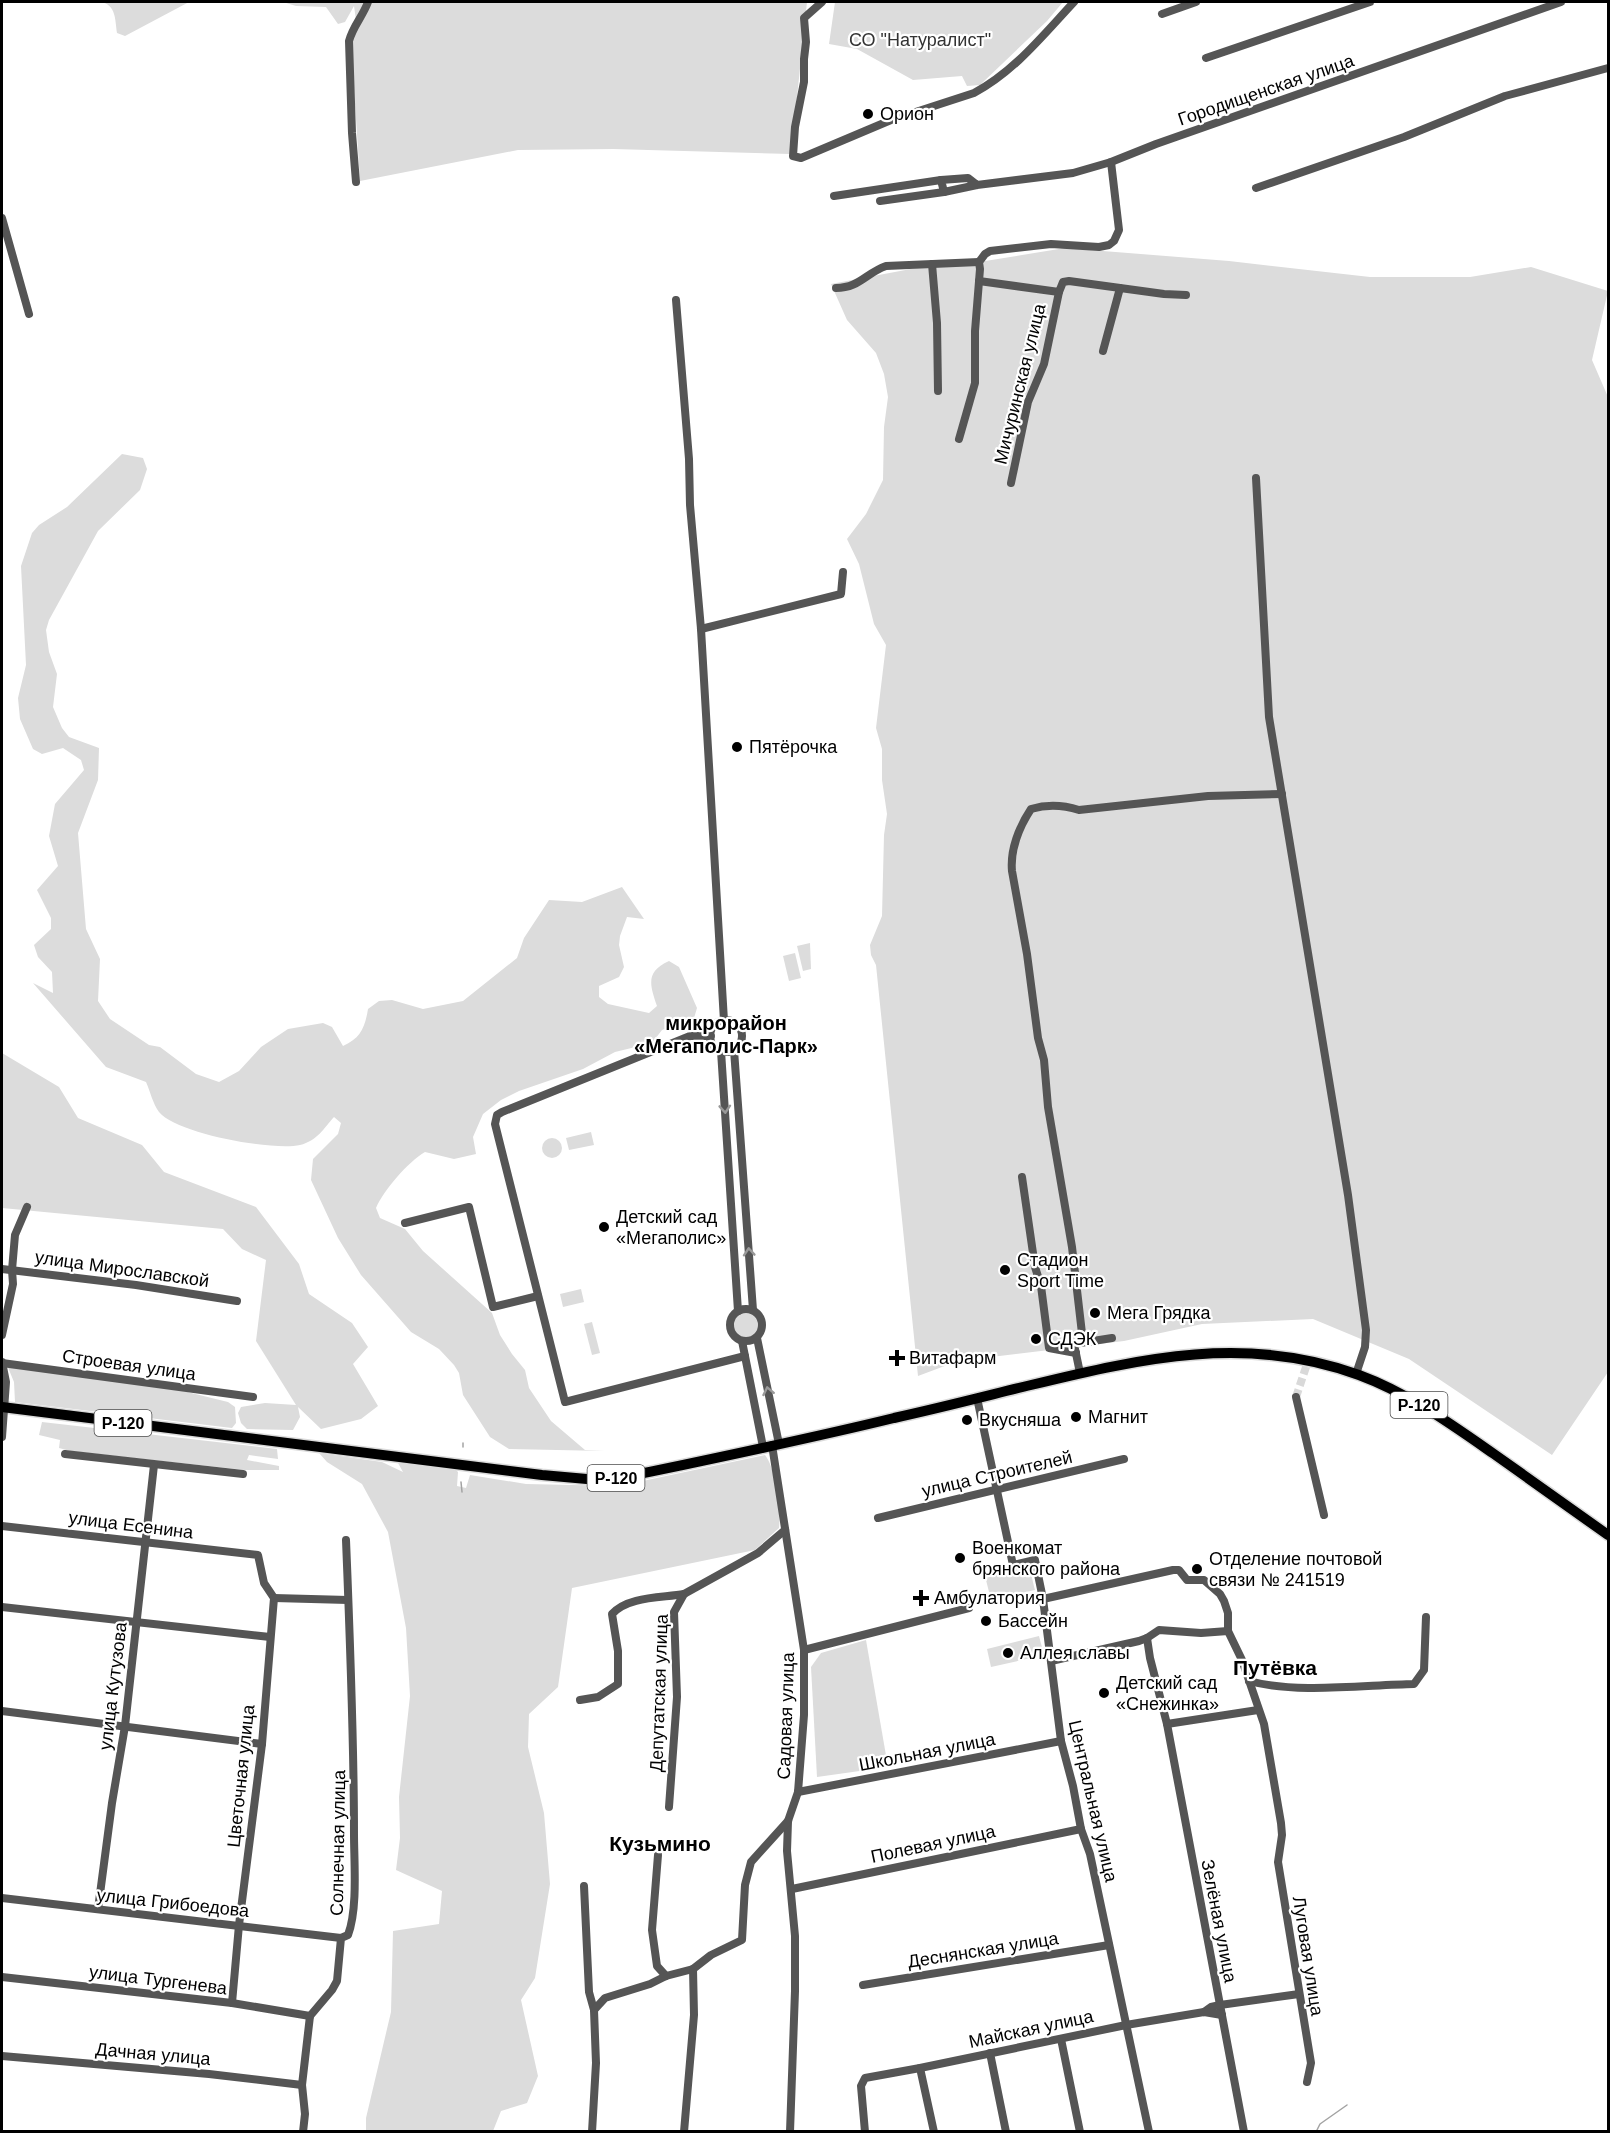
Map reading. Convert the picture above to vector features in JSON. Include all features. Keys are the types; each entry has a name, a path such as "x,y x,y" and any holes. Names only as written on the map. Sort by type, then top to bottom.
{"main road":[{"name":"Р-120","path":"4,1408 577,1479 613,1479 771,1445 1080,1373 1184,1354 1234,1353 1295,1358 1356,1374 1403,1396 1453,1426 1608,1535"}],"street":[{"path":"356,182 349,41 352,30 368,2"},
{"path":"822,2 804,18 806,42 804,82 795,127 793,156 806,158 891,120 974,93 985,87 1002,76 1074,2"},
{"path":"1162,14 1196,2"},
{"path":"1206,58 1370,2"},
{"name":"Городищенская улица","path":"880,201 976,185 1073,173 1111,162 1156,144 1561,2"},
{"path":"1256,188 1404,137 1505,96 1608,68"},
{"path":"959,440 975,383 979,262 990,251 1061,243 1099,247 1114,241 1119,230 1111,162"},
{"name":"Городищенская улица","path":"834,196 941,180 968,178 976,185"},
{"path":"941,180 944,192"},
{"path":"2,218 29,314"},
{"path":"836,288 853,286 872,272 886,266 979,262"},
{"path":"932,264 937,323 938,391"},
{"path":"978,281 1059,292 1060,285 1069,281 1186,295"},
{"path":"1103,351 1120,288"},
{"name":"Мичуринская улица","path":"1011,483 1028,402 1044,364 1059,292"},
{"path":"676,300 701,629 724,1021"},
{"path":"1256,478 1269,717 1348,1195 1366,1330 1365,1347 1356,1374"},
{"path":"701,629 841,594 843,572"},
{"path":"1083,1342 1072,1247 1048,1107 1044,1060 1038,1038 1012,871 1011,858 1023,821 1031,809 1043,805 1060,805 1079,810 1208,796 1282,794"},
{"path":"734,1050 721,1051 713,1045 711,1036 714,1026 724,1021 733,1022 741,1032 741,1040 734,1050 753,1310"},
{"path":"711,1036 690,1036 497,1115 495,1124 565,1402 745,1356"},
{"path":"721,1051 738,1311"},
{"path":"1022,1177 1049,1348 1076,1353"},
{"path":"2,1335 13,1284 15,1235 27,1207"},
{"path":"405,1223 469,1207 494,1307 538,1296"},
{"name":"улица Мирославской","path":"2,1269 237,1300"},
{"path":"743,1309 753,1310 761,1317 763,1328 757,1338 742,1341 732,1334 730,1328 733,1315 743,1309"},
{"path":"757,1338 771,1445"},
{"path":"1080,1373 1074,1344 1112,1338"},
{"path":"742,1341 771,1445"},
{"path":"2,1362 6,1382 2,1437"},
{"name":"Строевая улица","path":"2,1362 253,1397"},
{"path":"1296,1397 1324,1515"},
{"name":"Центральная улица","path":"977,1398 1012,1565 1035,1560 1043,1599 1061,1741 1081,1829 1090,1854 1149,2132"},
{"name":"Садовая улица","path":"771,1445 804,1650 804,1715 798,1792 788,1821 787,1851 795,1936 790,2132"},
{"path":"65,1454 243,1474"},
{"name":"улица Строителей","path":"878,1518 1124,1459"},
{"name":"улица Кутузова","path":"98,1910 125,1726 154,1465"},
{"name":"улица Есенина","path":"2,1526 258,1555 264,1583 274,1598"},
{"name":"Депутатская улица","path":"669,1807 677,1698 674,1612 684,1594 758,1552 784,1530"},
{"name":"Солнечная улица","path":"310,2016 337,1981 341,1938 348,1935 352,1926 354,1891 353,1684 346,1540"},
{"name":"Луговая улица","path":"1043,1599 1179,1570 1187,1580 1204,1580 1220,1594 1224,1601 1229,1620 1228,1631 1264,1724 1282,1835 1278,1862 1311,2062 1307,2082"},
{"path":"580,1700 598,1697 618,1684 618,1651 612,1614 619,1607 652,1598 684,1594"},
{"path":"274,1598 348,1600"},
{"name":"Цветочная улица","path":"232,2003 261,1744 274,1598"},
{"path":"2,1607 270,1637"},
{"path":"804,1650 969,1608"},
{"path":"1249,1681 1268,1686 1296,1688 1414,1684 1424,1670 1426,1617"},
{"path":"1051,1660 1147,1638 1159,1630 1201,1633 1228,1631"},
{"name":"Зелёная улица","path":"1147,1638 1166,1720 1244,2132"},
{"path":"1255,1699 1257,1693 1268,1686"},
{"path":"1166,1720 1258,1710"},
{"path":"2,1711 261,1744"},
{"name":"Школьная улица","path":"798,1792 1061,1741"},
{"path":"594,2010 605,1998 650,1984 666,1976 693,1969 711,1955 742,1940 745,1885 751,1862 788,1821"},
{"name":"Полевая улица","path":"792,1889 1081,1829"},
{"path":"658,1855 652,1930 657,1966 666,1976"},
{"path":"584,1886 589,1992 594,2010 596,2063 592,2132"},
{"name":"улица Грибоедова","path":"2,1898 341,1938"},
{"name":"Деснянская улица","path":"863,1985 1108,1945"},
{"path":"684,2132 694,2015 693,1969"},
{"name":"улица Тургенева","path":"2,1977 232,2003 310,2016"},
{"path":"1204,2012 1220,2005 1299,1994"},
{"path":"1204,2012 1222,2015"},
{"name":"Майская улица","path":"866,2132 861,2086 865,2078 1126,2025 1204,2012"},
{"path":"303,2132 305,2114 302,2085 310,2016"},
{"path":"1061,2039 1080,2132"},
{"path":"990,2053 1006,2132"},
{"name":"Дачная улица","path":"2,2056 209,2074 302,2085"},
{"path":"920,2068 934,2132"}],"green space":[{"path":"101,2 189,2 125,36 117,33 115,18 110,6"},
{"path":"283,2 807,2 791,154 613,149 518,150 360,181 351,41 357,27 354,6 345,22 338,24 326,7 296,6"},
{"name":"СО \"Натуралист\"","path":"835,2 1063,2 1047,21 980,85 967,86 962,76 913,80 857,49 829,44"},
{"path":"1065,248 1229,261 1370,277 1470,277 1531,267 1608,291 1592,360 1608,397 1608,1372 1552,1455 1409,1359 1313,1319 1202,1324 1124,1341 958,1361 918,1376 876,965 871,955 870,945 882,916 884,835 887,814 882,780 882,749 876,728 886,645 874,624 859,564 847,539 866,514 883,480 884,427 888,397 884,374 876,353 847,320 831,284 932,265 979,262"},
{"path":"122,454 143,458 147,469 140,490 98,531 49,620 46,630 49,652 57,674 53,707 62,728 69,737 99,748 98,780 78,833 86,929 100,959 98,1001 110,1019 149,1045 160,1047 196,1074 219,1082 239,1071 261,1047 288,1029 323,1023 332,1027 343,1046 358,1036 364,1027 368,1009 379,1001 392,1000 423,1009 463,1001 517,958 524,938 549,900 582,902 622,887 644,919 627,917 619,945 624,967 619,977 599,986 599,997 608,1004 649,1013 657,1006 651,985 656,970 669,961 679,967 697,1008 694,1018 662,1030 652,1043 615,1052 583,1069 519,1091 501,1100 483,1114 473,1137 476,1154 454,1159 425,1152 411,1162 397,1177 376,1208 380,1218 405,1229 423,1251 492,1313 500,1335 525,1370 529,1388 551,1421 585,1450 605,1451 509,1449 490,1437 463,1395 459,1373 454,1365 439,1349 411,1332 361,1275 338,1238 311,1180 313,1159 338,1134 341,1123 334,1117 320,1134 311,1140 300,1145 287,1146 226,1139 204,1134 169,1120 159,1112 146,1082 106,1067 33,983 53,993 52,972 38,957 34,945 51,929 51,918 37,890 58,866 49,836 55,804 84,770 81,760 63,748 42,754 33,749 20,719 18,698 26,665 21,566 32,533 39,525 67,507"},
{"path":"810,943 811,969 803,971 797,946"},
{"path":"795,953 801,978 789,981 783,956"},
{"path":"2,1053 59,1087 78,1118 142,1145 164,1172 256,1207 299,1264 309,1294 352,1323 368,1347 353,1364 378,1406 361,1419 321,1429 298,1407 300,1417 293,1430 247,1429 241,1423 238,1413 241,1407 265,1403 296,1405 256,1341 266,1260 242,1249 223,1229 2,1208"},
{"path":"591,1132 594,1145 569,1150 566,1138"},
{"path":"552,1138 559,1141 562,1148 559,1155 552,1158 545,1155 542,1148 545,1141"},
{"path":"581,1289 584,1302 563,1307 560,1294"},
{"path":"747,1312 756,1316 760,1325 756,1334 747,1338 738,1334 734,1325 738,1316"},
{"path":"592,1322 600,1353 592,1355 584,1324"},
{"path":"7,1365 171,1388 228,1402 235,1407 236,1423 232,1428 15,1402 14,1382"},
{"path":"42,1422 277,1449 278,1459 249,1455 247,1460 279,1466 279,1470 245,1470 70,1451 59,1448 60,1440 39,1435"},
{"path":"319,1453 382,1462 403,1472 398,1463 400,1461 455,1469 458,1472 457,1486 466,1488 470,1475 526,1484 619,1486 765,1455 775,1480 779,1528 755,1550 572,1588 558,1687 529,1714 528,1747 544,1813 550,1884 535,1978 521,2000 538,2076 527,2103 501,2111 493,2131 366,2131 366,2118 391,2012 393,1931 439,1924 442,1891 396,1870 400,1838 399,1797 410,1696 406,1628 388,1532 362,1484 327,1462"},
{"path":"1023,1563 1030,1572 1035,1590 991,1600 984,1572"},
{"path":"1039,1636 1044,1655 991,1667 987,1649"},
{"path":"866,1640 888,1767 817,1777 811,1667 821,1653"}],"waterway":[{"path":"461,1482 462,1492"},
{"path":"1316,2132 1320,2124 1347,2105"}],"tunnel":[{"path":"1296,1397 1308,1361"}],"place":[{"name":"Орион","path":"868,114"},
{"name":"Пятёрочка","path":"737,747"},
{"name":"Детский сад «Мегаполис»","path":"604,1227"},
{"name":"Стадион Sport Time","path":"1005,1270"},
{"name":"Мега Грядка","path":"1095,1313"},
{"name":"СДЭК","path":"1036,1339"},
{"name":"Витафарм","path":"897,1358"},
{"name":"Магнит","path":"1076,1417"},
{"name":"Вкусняша","path":"967,1420"},
{"name":"Военкомат брянского района","path":"960,1558"},
{"name":"Отделение почтовой связи № 241519","path":"1197,1569"},
{"name":"Амбулатория","path":"921,1598"},
{"name":"Бассейн","path":"986,1621"},
{"name":"Аллея славы","path":"1008,1653"},
{"name":"Детский сад «Снежинка»","path":"1104,1693"}],"district":[{"name":"микрорайон «Мегаполис-Парк»","path":"726,1034"},
{"name":"Путёвка","path":"1275,1668"},
{"name":"Кузьмино","path":"660,1844"}]}
